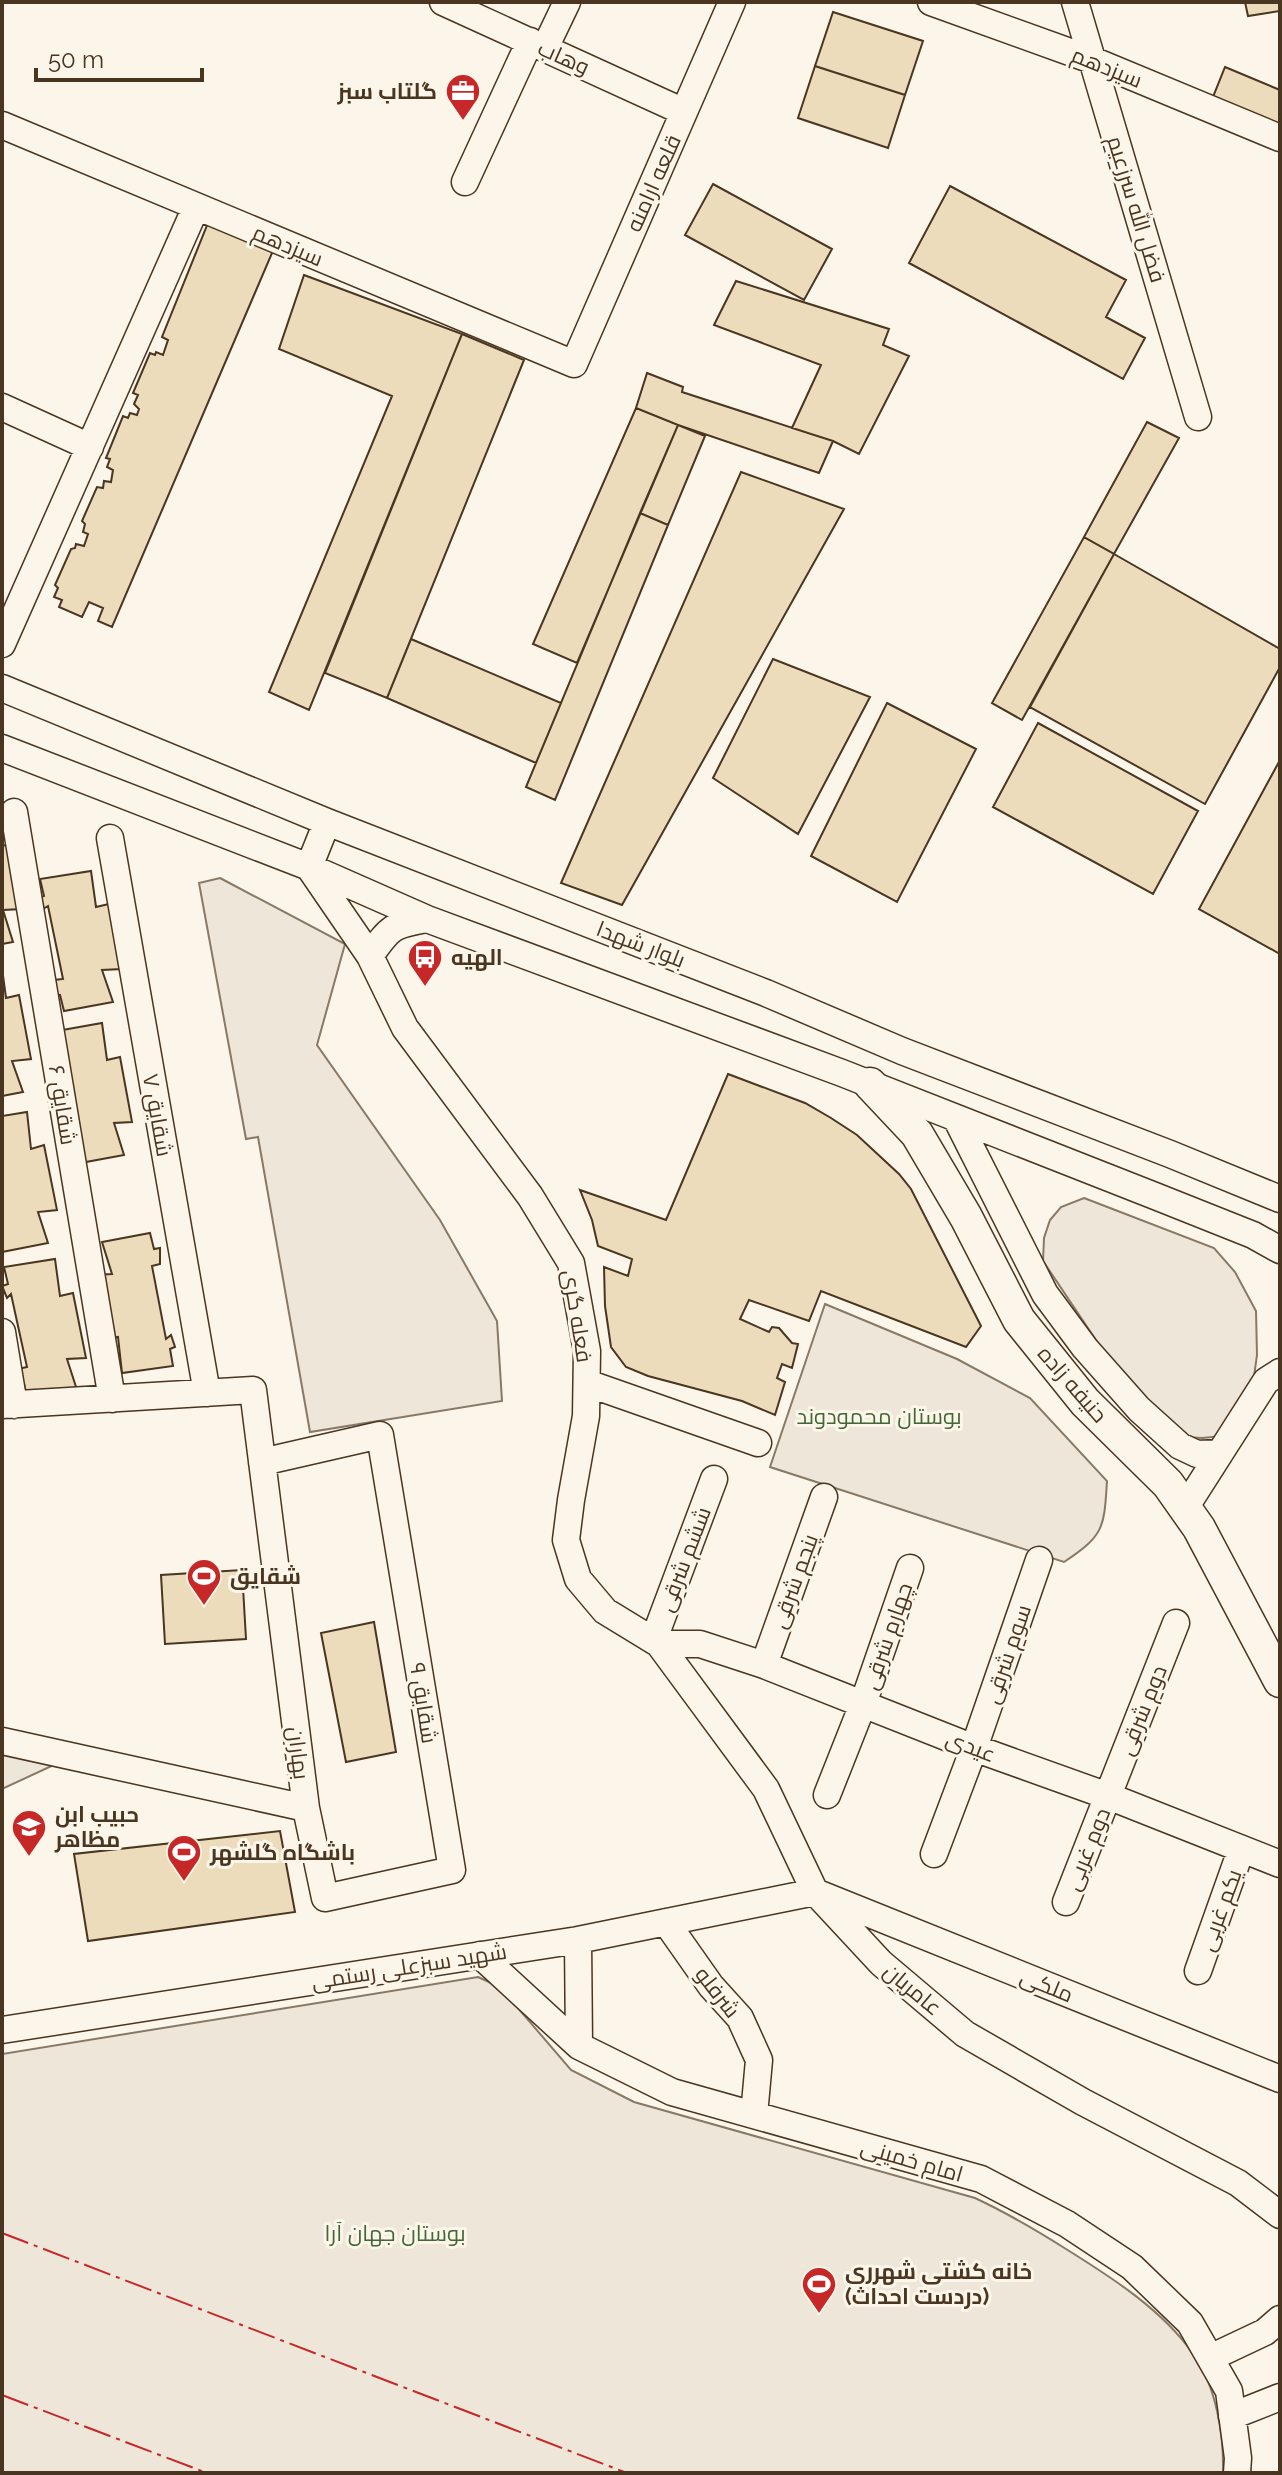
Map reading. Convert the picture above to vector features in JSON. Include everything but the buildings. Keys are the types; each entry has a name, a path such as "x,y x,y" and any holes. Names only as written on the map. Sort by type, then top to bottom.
{"main road":[{"name":"حنیفه زاده","path":"870,1084 917,1134 966,1217 1019,1320 1085,1402 1168,1484 1199,1528 1280,1681"}],"street":[{"name":"وهاب","path":"443,2 684,112"},
{"path":"465,182 538,45 567,2"},
{"name":"قلعه ارامنه","path":"574,364 732,2"},
{"name":"سیزدهم","path":"931,2 1092,60 1280,138"},
{"name":"فضل الله سرزعیم","path":"1075,2 1198,417"},
{"name":"سیزدهم","path":"2,125 574,364"},
{"path":"2,644 196,207"},
{"path":"2,407 90,447"},
{"name":"بلوار شهدا","path":"2,688 327,822 766,993 902,1051 1277,1195"},
{"path":"2,748 309,867 427,919 870,1084 1241,1230 1280,1250"},
{"name":"شقایق ۶","path":"14,812 112,1399"},
{"path":"309,867 327,822"},
{"name":"شقایق ۷","path":"110,838 207,1393"},
{"name":"فعله گری","path":"309,867 370,956 405,1028 521,1183 571,1263 587,1351 587,1383 586,1416 566,1540 578,1579 605,1611 656,1642"},
{"path":"370,956 384,936 399,924 427,919"},
{"path":"956,1118 1045,1294 1085,1348 1139,1409 1180,1446 1197,1454 1220,1453"},
{"path":"2,1332 8,1405 207,1393"},
{"path":"1185,1508 1275,1372"},
{"path":"587,1383 758,1443"},
{"name":"بهاران","path":"2,1741 306,1808 253,1390 207,1393"},
{"name":"شقایق ۹","path":"262,1462 380,1435 452,1870 325,1898 306,1808"},
{"name":"ششم شرقی","path":"656,1642 714,1479"},
{"name":"پنجم شرقی","path":"764,1665 824,1497"},
{"name":"سوم شرقی","path":"934,1854 1039,1560"},
{"name":"چهارم شرقی","path":"827,1795 863,1704 910,1568"},
{"name":"دوم شرقی","path":"1108,1796 1176,1623"},
{"name":"عیدی","path":"656,1642 700,1644 764,1665 1280,1864"},
{"name":"عامریان","path":"656,1642 766,1789 815,1892 881,1963 965,2034 1083,2102 1238,2183 1280,2215"},
{"name":"دوم غربی","path":"1066,1902 1108,1796"},
{"name":"یکم غربی","path":"1198,1971 1241,1850"},
{"name":"شهید سبزعلی رستمی","path":"2,2030 578,1940 815,1892"},
{"name":"ملکی","path":"815,1892 1280,2079"},
{"name":"شرفلو","path":"666,1922 711,1986 740,2018 759,2060 754,2115"},
{"path":"578,1940 579,2046"},
{"name":"امام خمینی","path":"480,1955 579,2046 672,2092 981,2179 1067,2224 1132,2267 1190,2323 1229,2391 1238,2458 1237,2473"},
{"path":"1210,2358 1265,2332 1280,2319"},
{"path":"1232,2416 1280,2397"}],"green space":[{"path":"220,878 345,944 317,1045 440,1220 497,1321 502,1401 310,1432 258,1137 246,1139 199,883"},
{"path":"1084,1198 1214,1248 1235,1272 1256,1311 1257,1355 1253,1384 1223,1436 1184,1437 1110,1361 1043,1261 1044,1238 1050,1220 1061,1207"},
{"name":"بوستان محمودوند","path":"825,1304 957,1359 1030,1398 1107,1481 1103,1520 1095,1537 1064,1562 770,1467"},
{"path":"2,1749 58,1763 2,1789"},
{"name":"بوستان جهان آرا","path":"478,1977 500,1987 571,2070 634,2102 975,2198 1032,2228 1101,2271 1167,2323 1202,2367 1217,2411 1223,2473 2,2473 2,2054"}],"power":[{"path":"2,2233 627,2473"},
{"path":"2,2395 207,2473"}],"place":[{"name":"گلتاب سبز","path":"463,122"},
{"name":"الهیه","path":"425,988"},
{"name":"شقایق","path":"204,1607"},
{"name":"حبیب ابن مظاهر","path":"29,1858"},
{"name":"باشگاه گلشهر","path":"184,1883"},
{"name":"خانه کشتی شهرری (دردست احداث)","path":"819,2315"}]}
